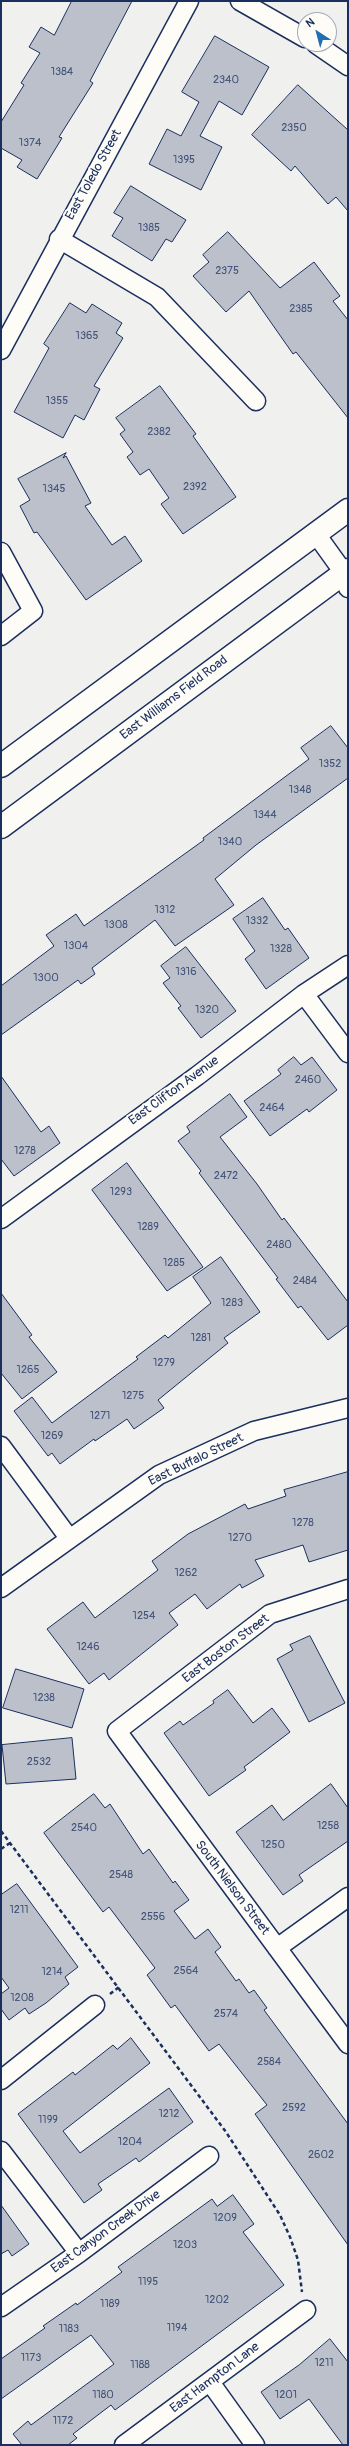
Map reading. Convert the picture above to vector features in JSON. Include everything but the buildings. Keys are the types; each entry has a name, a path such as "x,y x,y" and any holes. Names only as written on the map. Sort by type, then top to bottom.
{"main road":[{"path":"1,766 348,510"},
{"name":"East Williams Field Road","path":"1,827 347,577"}],"street":[{"name":"East Toledo Street","path":"1,350 59,239 189,1"},
{"path":"240,1 297,33"},
{"path":"328,52 348,66"},
{"path":"59,239 157,297 256,401"},
{"path":"316,534 347,577"},
{"path":"1,552 34,611 1,636"},
{"name":"East Clifton Avenue","path":"1,1219 197,1076 304,994 348,965"},
{"path":"304,994 348,1053"},
{"name":"East Buffalo Street","path":"1,1588 159,1475 254,1431 348,1408"},
{"path":"1,1446 69,1538"},
{"name":"East Boston Street","path":"117,1731 270,1614 348,1589"},
{"name":"South Nielson Street","path":"117,1731 348,2044"},
{"path":"277,1948 348,1897"},
{"path":"1,2080 95,2005"},
{"path":"1,2151 79,2253"},
{"name":"East Canyon Creek Drive","path":"1,2307 79,2253 209,2156"},
{"name":"East Hampton Lane","path":"124,2445 210,2382 304,2303"},
{"path":"210,2382 255,2445"}],"path":[{"path":"1,1831 226,2132 280,2215 298,2260 304,2303"},
{"path":"1,1849 10,1843"}]}
